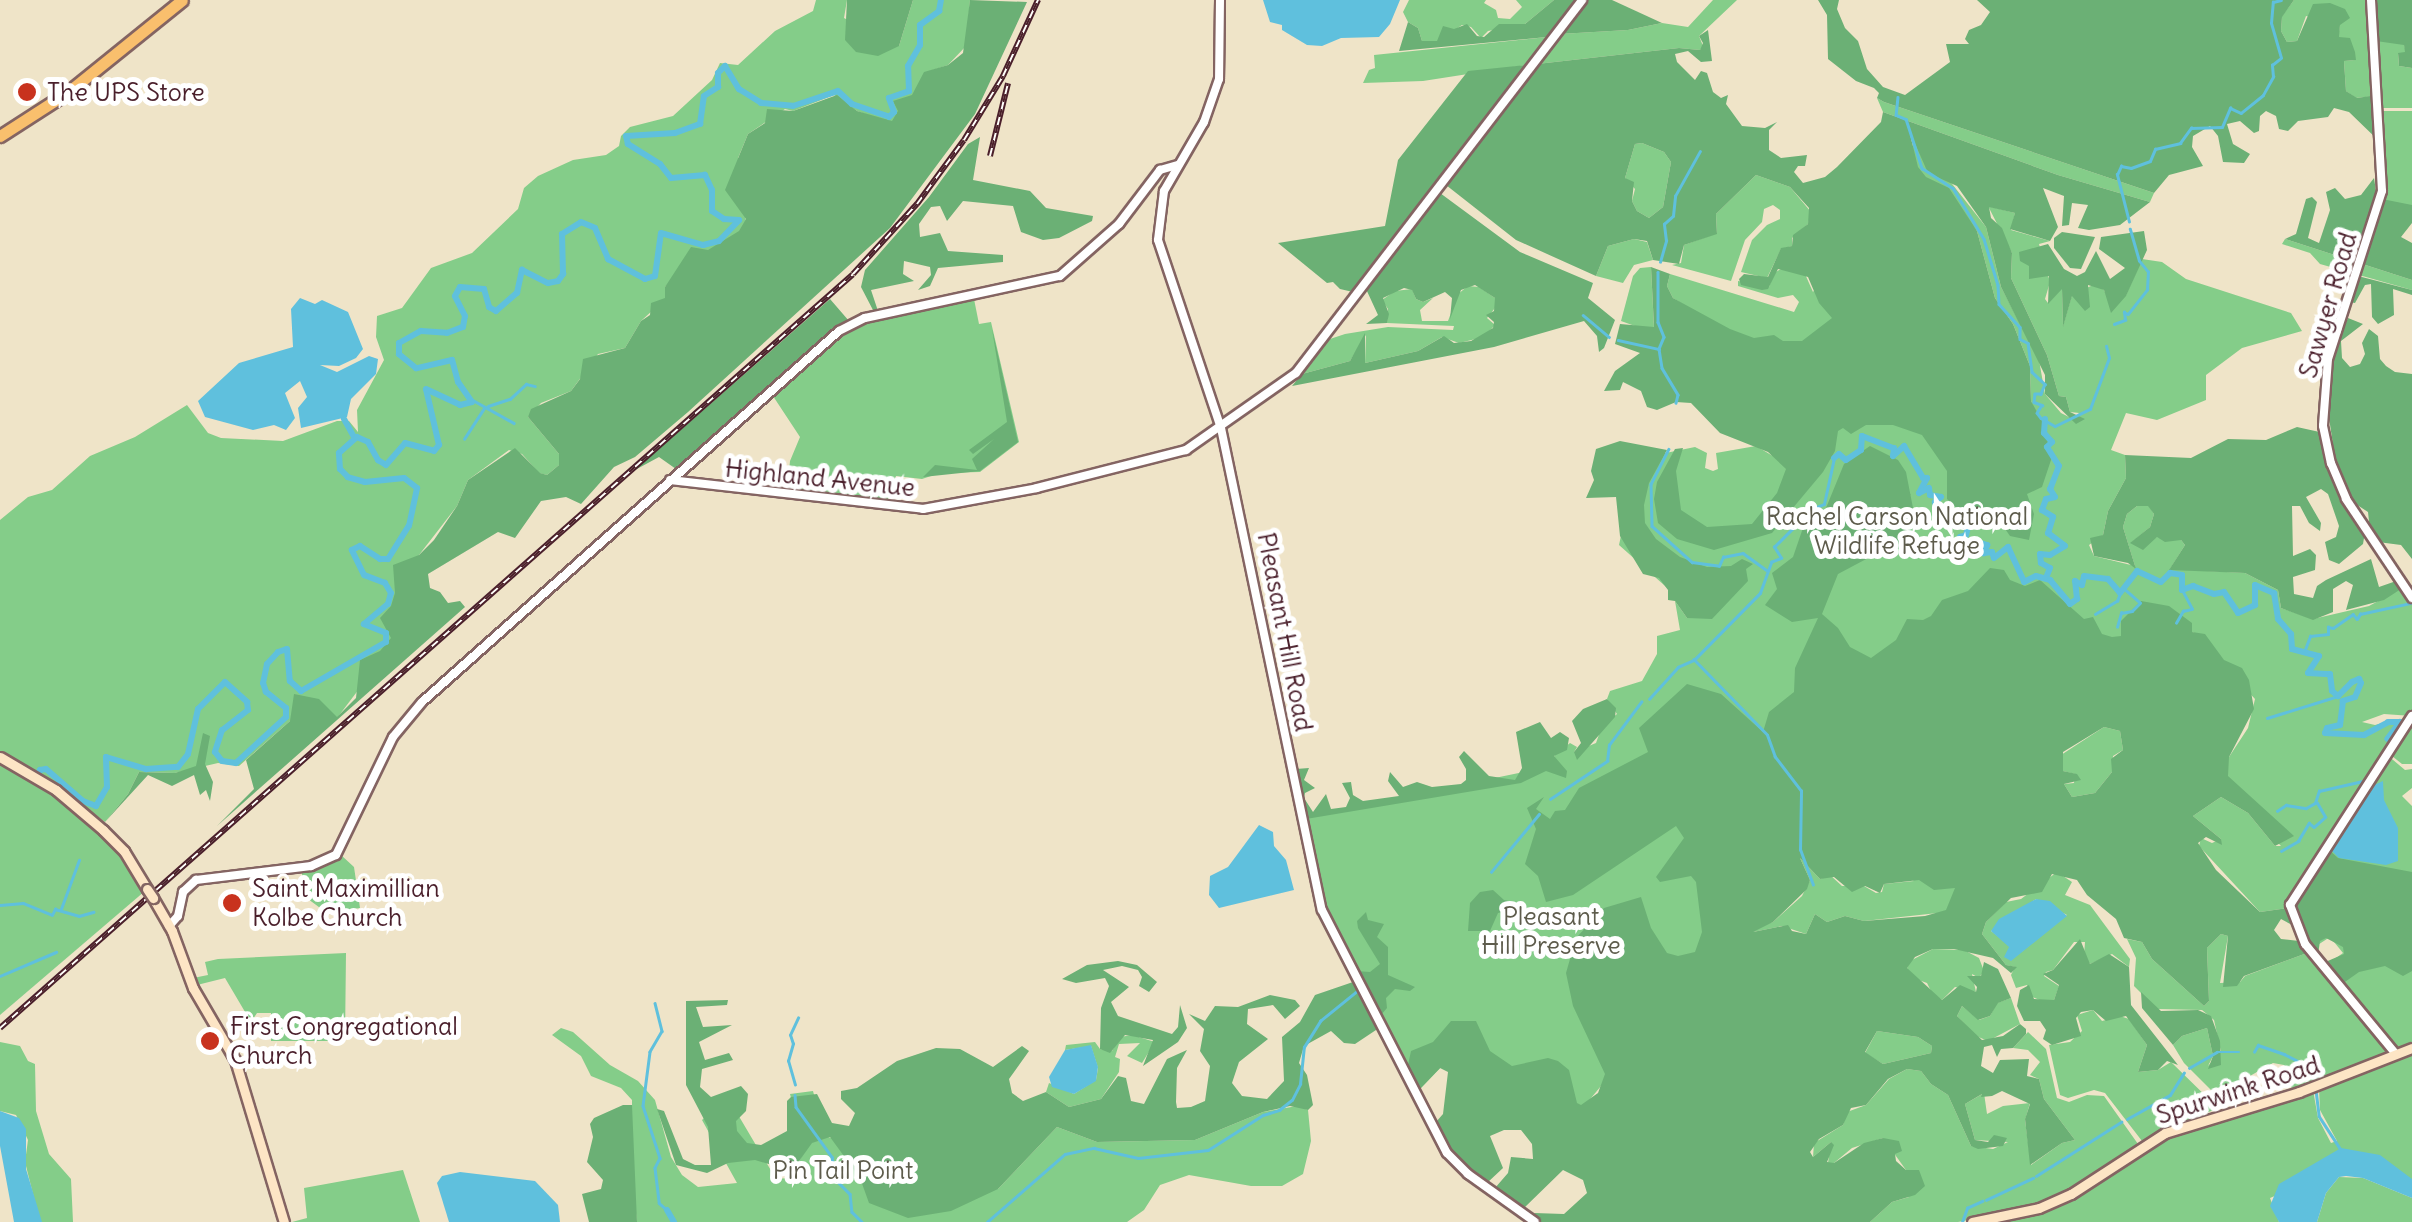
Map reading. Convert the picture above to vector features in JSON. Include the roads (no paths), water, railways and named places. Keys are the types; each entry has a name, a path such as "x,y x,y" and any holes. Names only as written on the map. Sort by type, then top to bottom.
{"main road":[{"path":"0,136 68,92 182,0"},
{"path":"0,757 35,777 112,838 150,893 169,926 188,978 235,1060 284,1222"},
{"name":"Spurwink Road","path":"1972,1222 2039,1208 2071,1194 2165,1134 2300,1092 2412,1048"}],"street":[{"name":"Pleasant Hill Road","path":"1220,0 1219,79 1204,122 1172,175 1159,211 1160,248 1202,360 1221,428 1322,910 1447,1153 1463,1170 1535,1222"},
{"name":"Highland Avenue","path":"670,480 928,509 1037,488 1171,455 1221,428 1299,370 1582,0"},
{"name":"Sawyer Road","path":"2371,0 2382,189 2328,360 2323,418 2329,456 2346,500 2412,598"},
{"path":"169,926 178,916 183,892 198,879 266,874 321,863 336,855 389,746 409,716 476,649 844,328 865,318 1060,276 1119,224 1155,177 1168,165 1178,165"},
{"path":"1155,177 1172,175"},
{"path":"2395,1054 2308,949 2290,909 2295,892 2412,716"}],"water":[{"path":"1263,0 1400,0 1390,24 1379,37 1341,38 1322,46 1307,45 1282,30 1282,25 1270,22"},
{"path":"300,298 315,304 322,300 348,312 363,349 356,358 339,366 320,365 337,372 369,356 378,359 376,374 351,399 347,417 301,428 298,408 307,397 300,381 285,393 295,418 286,430 274,425 253,430 205,417 198,401 239,363 293,347 291,309"},
{"path":"2383,781 2384,800 2398,828 2398,861 2386,865 2339,858 2332,851 2333,845 2372,786"},
{"path":"1259,825 1273,832 1274,846 1286,860 1294,890 1219,908 1209,895 1210,876 1228,867"},
{"path":"2036,899 2050,901 2067,916 2011,961 2004,957 2009,947 1991,931 1999,919"},
{"path":"1091,1045 1098,1067 1096,1081 1074,1094 1052,1087 1049,1077 1065,1050"},
{"path":"0,1111 19,1118 26,1129 26,1169 42,1222 14,1222 0,1146"},
{"path":"2341,1148 2380,1155 2412,1179 2412,1198 2363,1178 2339,1177 2326,1193 2317,1222 2279,1222 2270,1206 2279,1184"},
{"path":"460,1172 535,1181 558,1205 560,1222 449,1222 437,1183 442,1176"}],"waterway":[{"path":"34,779 40,770 46,769 83,801 96,806 107,787 106,757 146,769 178,767 188,754 198,709 225,682 247,702 248,710 222,730 215,752 222,761 236,763 286,717 286,708 266,692 263,683 267,664 278,652 287,649 290,681 301,691 386,642 386,633 364,624 388,604 391,593 385,583 364,575 352,550 360,546 380,559 388,559 409,526 417,488 404,478 365,482 348,477 340,469 339,453 357,437 368,442 378,460 386,465 405,443 434,451 439,445 426,389 460,405 472,402 458,382 452,360 416,368 399,354 399,343 421,331 447,333 463,327 465,316 455,296 460,287 484,289 489,307 496,311 517,293 522,270 548,283 558,281 563,274 562,234 581,222 595,228 608,259 645,279 655,276 661,233 703,245 719,241 739,220 724,219 712,211 712,190 705,175 671,178 660,164 628,144 626,136 675,133 700,124 704,96 718,87 718,73 725,66 739,89 761,103 793,106 838,91 852,104 889,117 894,112 889,98 909,91 908,66 920,45 920,25 939,11 941,0"},
{"path":"2129,222 2117,175 2121,166 2131,168 2150,161 2155,149 2180,143 2191,128 2222,127 2230,108 2241,113 2263,95 2273,77 2272,65 2281,58 2271,23 2273,2 2281,0"},
{"path":"1898,97 1896,115 1906,119 1922,168 1953,188 1984,239 1998,285 1999,304 2020,327 2020,339 2028,343 2032,372 2045,384 2041,394 2035,394 2034,402 2042,405 2037,413 2041,418 2055,426 2090,409 2109,358 2106,346"},
{"path":"1660,262 1666,241 1664,224 1673,216 1675,196 1700,151"},
{"path":"2114,324 2125,320 2124,312 2128,314 2147,290 2148,272 2139,261 2130,229"},
{"path":"1658,272 1658,322 1664,337 1659,349 1662,368 1678,395 1676,403"},
{"path":"1583,315 1609,337"},
{"path":"1618,340 1659,349"},
{"path":"488,406 510,399 526,384 535,386"},
{"path":"471,399 514,423"},
{"path":"464,439 485,407"},
{"path":"344,419 354,437"},
{"path":"2045,419 2044,433 2052,442 2047,447 2059,466 2050,489 2055,497 2046,499 2042,510 2053,517 2048,533 2065,546 2050,555 2040,554 2041,563 2050,568 2046,578"},
{"path":"1834,458 1839,454 1846,460 1861,450 1862,436 1894,448 1893,456 1904,446 1923,478 1927,478 1919,493 1929,488 1930,495 1941,497 1935,502 1937,512 1946,506 1947,520 1956,516 1968,527 1966,535 1960,537 1968,547 1974,541 1987,545 1984,553 1992,552 1994,558 2008,547 2024,582 2036,576 2050,580 2070,604 2077,599 2075,581 2082,585 2084,576 2108,579 2120,593 2137,571 2161,582 2170,573 2182,575 2182,590 2193,586 2214,594 2224,592 2238,613 2255,605 2255,585 2274,593 2278,619 2291,634 2292,649 2319,656 2308,673 2330,674 2332,691 2338,696 2352,682 2359,679 2361,683 2355,697 2343,701 2340,725 2327,728 2325,733 2364,735 2388,722 2400,722 2387,739"},
{"path":"1669,449 1651,484 1652,526 1692,562 1719,566 1723,557 1743,553 1766,570"},
{"path":"1813,885 1800,850 1801,791 1775,757 1767,735 1694,660 1760,593 1771,562 1781,558 1774,547 1792,529 1797,515 1824,504 1834,458"},
{"path":"2117,627 2121,613 2132,611 2140,603 2125,590"},
{"path":"2176,623 2183,611 2192,609 2182,590"},
{"path":"2095,614 2117,601 2120,593"},
{"path":"2304,652 2310,636 2328,634 2328,627 2333,628 2353,614 2357,619 2360,614 2411,603"},
{"path":"1649,699 1678,667 1694,660"},
{"path":"2267,718 2338,696"},
{"path":"1550,799 1607,761 1609,745 1641,702"},
{"path":"2277,811 2286,805 2306,808 2315,803 2319,791 2367,780"},
{"path":"2281,851 2298,841 2309,823 2314,827 2325,817 2317,803"},
{"path":"1491,872 1539,814"},
{"path":"61,909 79,860"},
{"path":"0,905 23,903 52,915 55,909 79,916 93,912"},
{"path":"0,976 56,952"},
{"path":"987,1222 1065,1154 1094,1148 1138,1158 1208,1150 1263,1115 1279,1110 1292,1100 1300,1084 1304,1047 1320,1021 1357,991"},
{"path":"655,1003 662,1031 650,1052 643,1106 660,1158 655,1168 659,1203 667,1210"},
{"path":"795,1085 788,1061 793,1044 790,1035 798,1018"},
{"path":"2254,1052 2258,1045 2284,1054 2304,1064 2315,1076"},
{"path":"2189,1068 2217,1052 2239,1052"},
{"path":"2127,1119 2170,1095 2184,1073"},
{"path":"2316,1090 2319,1116 2340,1148"},
{"path":"795,1095 796,1107 832,1157 835,1179 850,1194 852,1212 862,1222"},
{"path":"2036,1176 2121,1122"},
{"path":"1986,1200 2033,1178"},
{"path":"1962,1222 1967,1208 1982,1201"},
{"path":"667,1210 674,1222"}],"railway":[{"path":"0,1028 853,274 917,204 964,140 1003,76 1038,0"},
{"path":"990,156 1008,83"}],"place":[{"name":"The UPS Store","path":"27,92"},
{"name":"Saint Maximillian Kolbe Church","path":"232,903"},
{"name":"First Congregational Church","path":"210,1041"}],"park label":[{"name":"Rachel Carson National Wildlife Refuge","path":"1897,532"},
{"name":"Pleasant Hill Preserve","path":"1551,932"},
{"name":"Pin Tail Point","path":"843,1170"}]}
